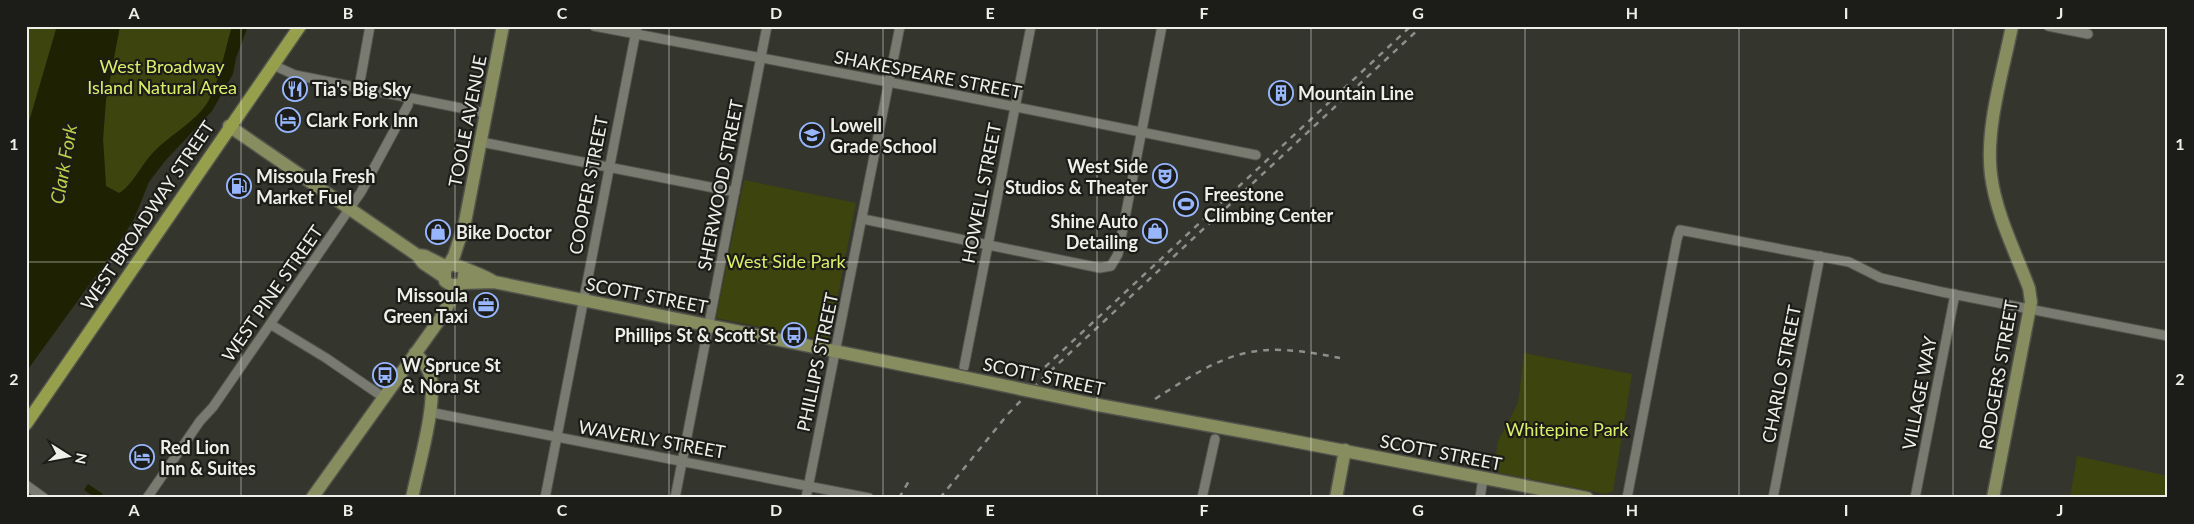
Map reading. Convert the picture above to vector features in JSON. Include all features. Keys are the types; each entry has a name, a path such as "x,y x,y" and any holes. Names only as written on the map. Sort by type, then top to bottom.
{"main road":[{"name":"WEST BROADWAY STREET","path":"26,424 229,126 300,26"}],"street":[{"path":"359,87 370,26"},
{"name":"TOOLE AVENUE","path":"425,337 431,319 443,298 446,272 464,222 503,26"},
{"name":"SHAKESPEARE STREET","path":"594,26 636,31 1256,155"},
{"name":"SHERWOOD STREET","path":"675,498 767,26"},
{"name":"PHILLIPS STREET","path":"806,498 900,26"},
{"name":"HOWELL STREET","path":"961,371 1031,26"},
{"path":"863,219 1100,268 1112,265 1118,254 1162,26"},
{"name":"RODGERS STREET","path":"1992,498 2030,309 2029,288 2001,217 1991,173 1992,132 2012,26"},
{"path":"2048,26 2088,34"},
{"name":"COOPER STREET","path":"545,498 582,300 636,31"},
{"path":"273,65 295,75 486,113"},
{"name":"WEST PINE STREET","path":"147,498 349,210 382,157 408,105 409,98"},
{"path":"229,126 417,256 422,263 446,272 464,268 494,282"},
{"path":"481,142 735,192"},
{"name":"TOOLE AVENUE","path":"312,498 425,337 440,319 465,276 464,222"},
{"path":"1627,498 1678,233 1685,229 1849,262 1881,278 2168,336"},
{"name":"CHARLO STREET","path":"1773,498 1820,256"},
{"path":"446,272 451,285 494,282"},
{"name":"SCOTT STREET","path":"494,282 835,351 961,371 1093,404 1345,450 1587,498"},
{"name":"VILLAGE WAY","path":"1915,498 1955,294"},
{"path":"270,324 326,358 383,397"},
{"path":"412,498 429,412 430,376 425,363 414,353"},
{"name":"WAVERLY STREET","path":"429,412 869,498"},
{"path":"1202,498 1215,439"},
{"path":"1336,498 1345,450"},
{"path":"1480,498 1483,478"},
{"path":"26,485 44,498"}],"green space":[{"path":"26,26 57,26 26,132"},
{"name":"West Broadway Island Natural Area","path":"120,26 232,26 219,73 209,100 197,116 158,148 128,186 119,193 106,186 103,139 106,100"},
{"name":"West Side Park","path":"744,180 856,203 829,341 716,318"},
{"name":"Whitepine Park","path":"1524,353 1632,374 1613,491 1606,494 1500,473 1494,468 1498,441 1518,403"},
{"path":"2077,456 2168,476 2168,498 2070,498"}],"water":[{"name":"Clark Fork","path":"57,26 120,26 106,100 103,139 106,186 119,193 128,186 158,148 197,116 209,100 216,83 232,26 248,26 236,58 233,74 212,111 165,161 149,182 134,219 116,248 26,372 26,132"},
{"path":"88,484 103,494 100,498 96,498 84,490"}],"railway":[{"path":"1045,367 1411,26"},
{"path":"940,498 1008,414 1044,377 1422,26"},
{"path":"1155,399 1203,370 1223,360 1242,354 1262,350 1284,350 1340,358"},
{"path":"899,498 909,481"}],"place":[{"name":"Tia's Big Sky","path":"295,89"},
{"name":"Mountain Line","path":"1281,93"},
{"name":"Clark Fork Inn","path":"288,120"},
{"name":"Lowell Grade School","path":"812,135"},
{"name":"West Side Studios & Theater","path":"1165,176"},
{"name":"Missoula Fresh Market Fuel","path":"239,186"},
{"name":"Freestone Climbing Center","path":"1186,204"},
{"name":"Shine Auto Detailing","path":"1155,231"},
{"name":"Bike Doctor","path":"438,232"},
{"name":"Missoula Green Taxi","path":"486,305"},
{"name":"Phillips St & Scott St","path":"794,335"},
{"name":"W Spruce St & Nora St","path":"385,375"},
{"name":"Red Lion Inn & Suites","path":"142,457"}]}
